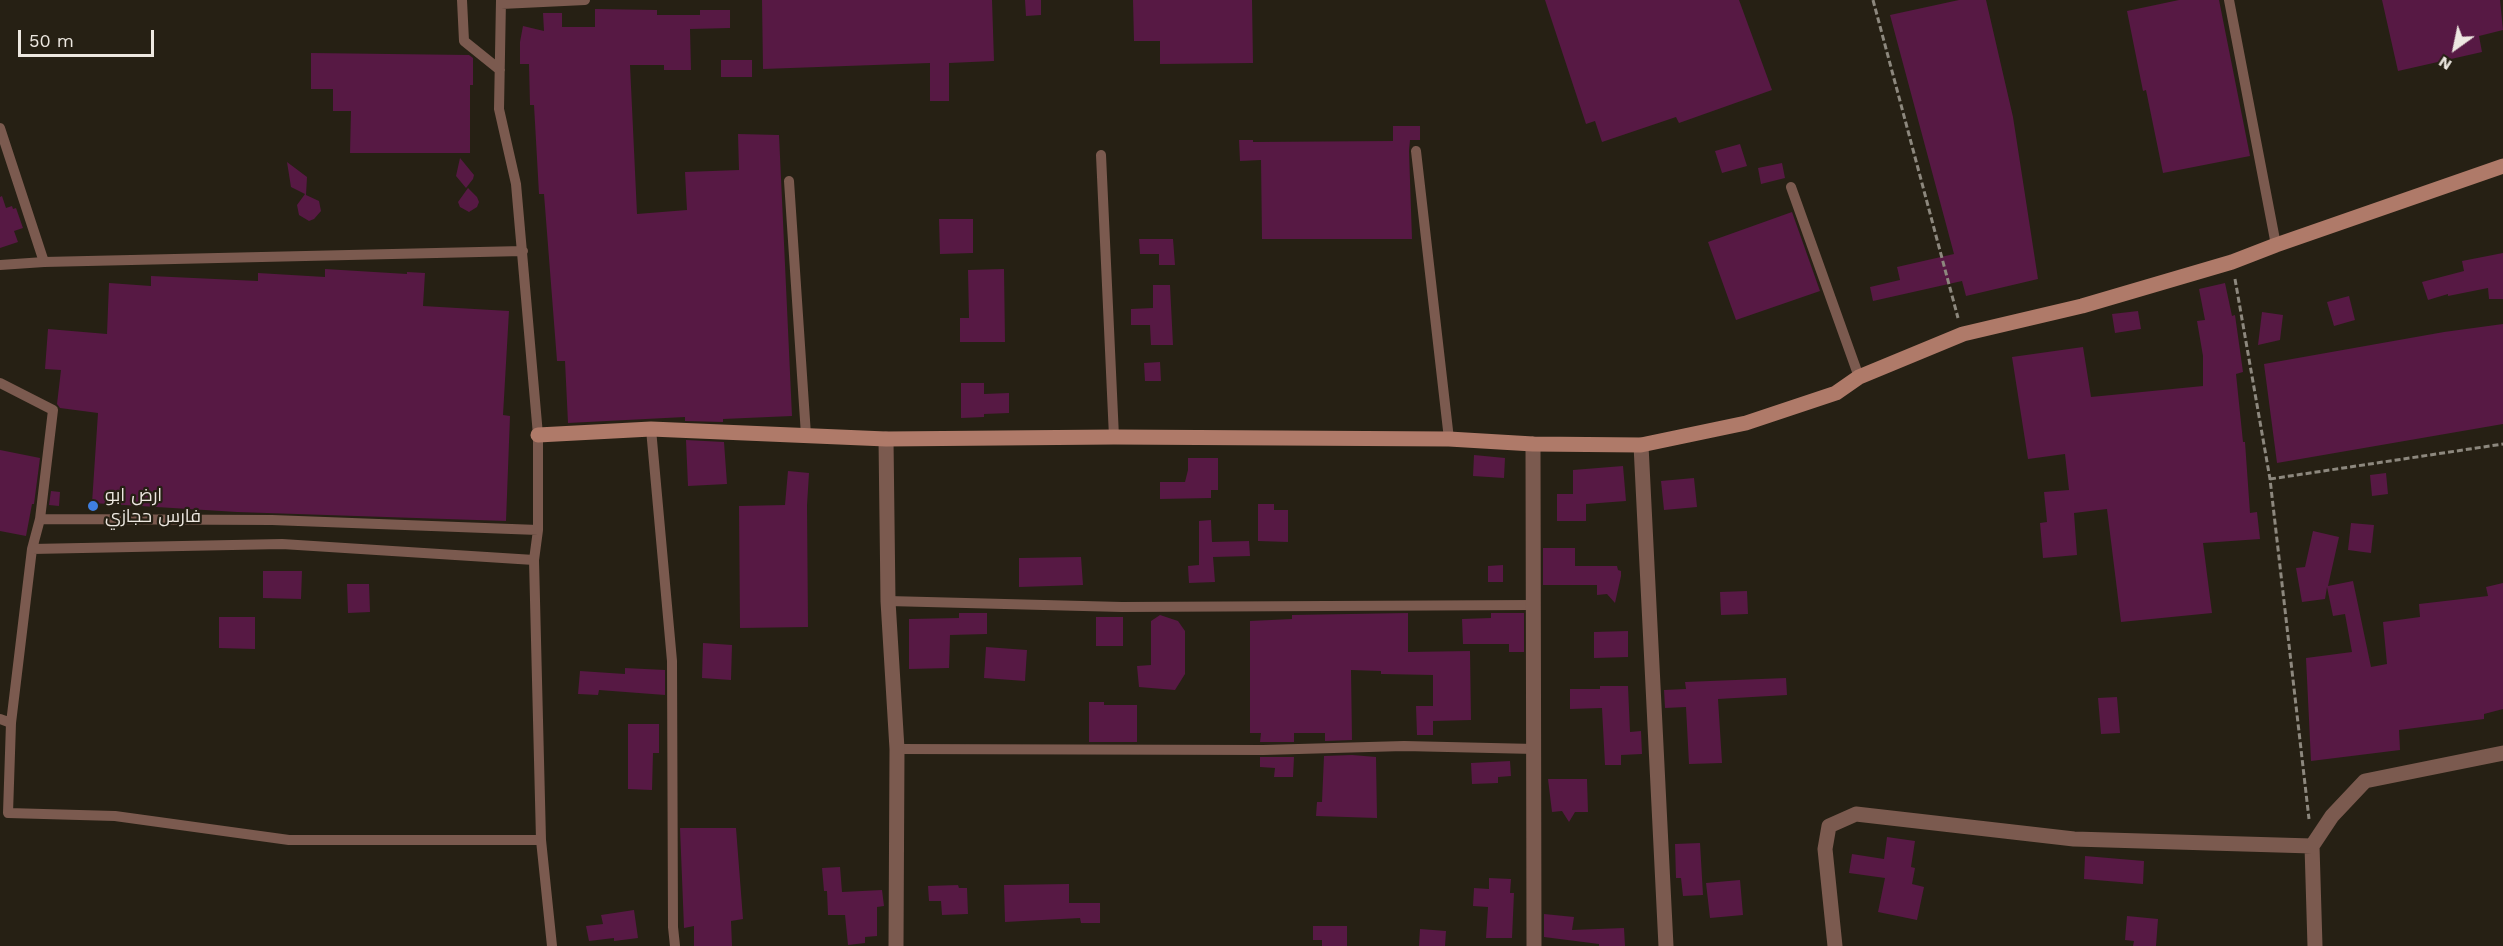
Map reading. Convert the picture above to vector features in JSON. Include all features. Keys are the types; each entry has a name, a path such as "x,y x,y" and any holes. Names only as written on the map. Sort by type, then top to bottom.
{"street":[{"path":"538,435 651,429 886,439 1114,437 1449,439 1533,444 1641,445 1746,423 1836,393 1859,377 1963,334 2082,306 2232,262 2503,166"},
{"path":"886,439 888,601 897,748 896,946"},
{"path":"1533,444 1534,946"},
{"path":"1641,445 1666,946"},
{"path":"2315,946 2312,846 2332,816 2365,781 2503,753"},
{"path":"1835,946 1825,849 1829,826 1856,814 2074,839 2312,846"}],"lane":[{"path":"462,0 464,41 500,70"},
{"path":"552,946 541,840 534,560 538,530 538,435 516,184 499,109 501,2 585,0"},
{"path":"2229,0 2276,245"},
{"path":"0,128 44,262"},
{"path":"1416,151 1449,439"},
{"path":"1101,155 1114,437"},
{"path":"789,181 806,435"},
{"path":"1791,187 1859,377"},
{"path":"0,265 44,262 523,251"},
{"path":"0,383 53,410 40,519 32,549 11,723 4,813 115,816 289,840 541,840"},
{"path":"651,429 672,661 675,946"},
{"path":"40,519 272,520 538,530"},
{"path":"32,549 282,544 534,560"},
{"path":"888,601 1122,608 1533,605"},
{"path":"0,719 11,723"},
{"path":"897,748 1263,750 1404,746 1535,749"}],"path":[{"path":"1873,0 1963,334"},
{"path":"2232,262 2270,479 2312,846"},
{"path":"2270,479 2503,444"}],"building":[{"path":"762,0 992,0 994,61 949,63 949,101 930,101 930,63 763,69"},
{"path":"1025,0 1041,0 1041,15 1026,16"},
{"path":"1133,0 1252,0 1253,63 1160,64 1160,41 1134,41"},
{"path":"1545,0 1739,0 1772,90 1679,123 1676,117 1602,142 1595,121 1586,124"},
{"path":"1959,0 1986,0 2013,117 2038,279 1966,296 1962,281 1873,301 1870,287 1900,280 1897,267 1954,254 1890,15"},
{"path":"2179,0 2219,0 2250,156 2163,173 2127,11"},
{"path":"2382,0 2500,0 2503,30 2479,36 2482,52 2398,71"},
{"path":"595,9 657,10 657,15 700,15 700,10 730,10 730,28 690,29 691,70 664,70 664,65 630,65 637,214 687,210 685,172 739,170 738,134 779,135 792,416 723,419 723,422 685,421 685,417 568,423 565,361 557,361 544,194 539,194 534,105 530,105 529,64 520,64 520,42 523,26 544,31 543,13 562,13 562,27 595,27"},
{"path":"311,53 469,55 473,58 473,85 470,85 470,153 350,153 351,111 333,111 333,89 311,89"},
{"path":"721,60 752,60 752,77 721,77"},
{"path":"1393,126 1420,126 1420,140 1410,140 1409,151 1412,239 1262,239 1261,160 1240,161 1239,140 1253,140 1253,142 1393,141"},
{"path":"1740,144 1747,166 1722,173 1715,151"},
{"path":"460,158 474,175 466,188 456,176"},
{"path":"287,162 307,177 306,195 319,201 321,211 314,219 309,221 299,215 297,205 305,194 291,187"},
{"path":"1782,163 1785,178 1761,184 1758,168"},
{"path":"468,188 479,202 477,207 469,212 460,207 458,202"},
{"path":"2,196 6,208 12,206 13,209 16,208 23,228 14,231 18,242 0,248 0,197"},
{"path":"1792,212 1820,291 1736,320 1708,242"},
{"path":"939,219 973,219 973,253 940,254"},
{"path":"1139,239 1173,239 1175,265 1159,265 1159,254 1140,254"},
{"path":"2503,253 2503,299 2489,299 2488,288 2448,296 2448,294 2428,300 2422,282 2464,271 2462,261"},
{"path":"325,269 425,273 423,306 509,311 503,415 510,416 506,521 237,512 92,503 98,413 60,408 57,404 61,370 45,369 48,329 107,334 109,283 151,286 151,276 258,281 258,273 325,277"},
{"path":"1004,269 1005,342 960,342 960,318 969,318 968,270"},
{"path":"2225,283 2232,316 2235,315 2243,372 2236,374 2243,442 2245,442 2250,513 2257,512 2260,539 2203,543 2212,613 2121,622 2107,509 2074,513 2077,555 2043,558 2040,523 2047,522 2044,492 2069,490 2065,454 2028,459 2012,357 2083,347 2091,397 2203,386 2203,356 2197,321 2205,320 2199,289"},
{"path":"1153,285 1170,285 1173,345 1151,345 1150,325 1131,325 1131,309 1153,308"},
{"path":"2349,296 2355,320 2334,326 2327,302"},
{"path":"2138,311 2141,329 2115,333 2112,314"},
{"path":"2262,312 2283,315 2280,340 2258,345"},
{"path":"2503,324 2503,424 2277,463 2264,364 2444,332"},
{"path":"1160,362 1161,381 1145,381 1144,363"},
{"path":"961,383 984,383 984,394 1009,393 1009,413 961,418"},
{"path":"686,440 724,442 727,484 688,486"},
{"path":"0,450 40,458 34,504 32,504 26,536 0,531"},
{"path":"1474,455 1505,458 1504,478 1473,476"},
{"path":"1188,458 1218,458 1218,490 1211,490 1211,498 1160,499 1160,482 1185,482"},
{"path":"1623,466 1626,501 1586,504 1586,521 1557,521 1557,494 1573,494 1573,470"},
{"path":"788,471 809,473 808,627 740,628 739,506 785,505"},
{"path":"2386,473 2388,494 2372,496 2370,475"},
{"path":"1694,478 1697,507 1664,510 1661,481"},
{"path":"51,491 60,492 59,506 49,505"},
{"path":"1258,504 1274,504 1274,510 1288,510 1288,542 1258,541"},
{"path":"1211,520 1212,542 1249,541 1250,556 1213,557 1215,582 1189,583 1188,566 1199,565 1199,521"},
{"path":"2351,523 2374,525 2371,553 2348,550"},
{"path":"2313,531 2339,537 2328,586 2353,581 2371,667 2387,664 2383,622 2420,617 2419,604 2488,596 2486,587 2503,583 2503,709 2484,714 2484,719 2399,730 2400,750 2311,761 2306,658 2352,652 2345,614 2333,616 2327,587 2325,599 2302,602 2296,568 2305,567"},
{"path":"1543,548 1575,548 1575,566 1617,566 1621,571 1621,576 1615,603 1607,594 1597,595 1597,585 1543,585"},
{"path":"1081,557 1083,585 1019,587 1019,558"},
{"path":"1503,565 1503,582 1488,582 1488,566"},
{"path":"263,571 302,571 301,599 263,598"},
{"path":"347,584 369,584 370,612 348,613"},
{"path":"1747,591 1748,614 1721,615 1720,592"},
{"path":"959,613 987,613 987,634 950,635 949,668 909,669 909,619 959,618"},
{"path":"1408,613 1408,652 1470,651 1471,720 1433,721 1433,735 1417,735 1416,706 1433,706 1433,675 1381,674 1381,671 1351,670 1352,740 1325,741 1325,733 1294,733 1294,742 1260,742 1261,733 1250,733 1250,621 1292,619 1292,615"},
{"path":"1491,613 1524,613 1524,652 1509,652 1509,644 1463,644 1462,619 1491,618"},
{"path":"1160,615 1178,621 1185,631 1185,674 1175,690 1139,687 1137,666 1151,665 1151,621"},
{"path":"219,617 255,617 255,649 219,648"},
{"path":"1096,617 1123,617 1123,646 1096,646"},
{"path":"1628,631 1628,657 1594,658 1594,632"},
{"path":"703,643 732,645 731,680 702,678"},
{"path":"986,647 1027,650 1025,681 984,678"},
{"path":"625,668 665,670 665,695 599,690 598,695 578,694 580,671 625,674"},
{"path":"1786,678 1787,695 1718,699 1722,763 1689,764 1686,707 1665,708 1664,690 1686,689 1685,682"},
{"path":"1600,686 1628,686 1630,732 1641,731 1642,754 1621,755 1621,765 1605,765 1602,708 1570,709 1570,689 1600,689"},
{"path":"2117,697 2120,733 2101,734 2098,698"},
{"path":"1089,702 1104,702 1104,705 1137,705 1137,742 1089,742"},
{"path":"628,724 659,724 659,753 653,753 652,790 628,789"},
{"path":"1324,756 1376,757 1377,818 1316,816 1317,802 1322,802"},
{"path":"1260,757 1294,757 1293,777 1274,777 1275,768 1260,767"},
{"path":"1510,761 1511,776 1498,777 1498,783 1472,784 1471,763"},
{"path":"1548,779 1587,779 1588,812 1575,812 1569,822 1562,811 1552,812"},
{"path":"680,828 736,828 743,919 731,921 732,946 694,946 694,926 684,928"},
{"path":"1887,837 1915,841 1911,867 1915,868 1912,884 1924,887 1917,920 1878,912 1885,878 1849,873 1852,854 1884,859"},
{"path":"1700,843 1703,895 1683,896 1681,878 1676,878 1675,844"},
{"path":"2085,856 2144,861 2143,884 2084,879"},
{"path":"840,867 842,892 882,890 884,906 877,907 877,936 865,937 865,943 848,945 845,915 828,915 827,891 824,891 822,868"},
{"path":"1489,878 1511,879 1510,893 1514,893 1512,938 1486,938 1488,907 1473,906 1474,888 1489,889"},
{"path":"1740,880 1743,915 1710,918 1706,883"},
{"path":"1069,884 1069,903 1100,903 1100,923 1081,923 1080,918 1005,922 1004,885"},
{"path":"958,885 959,888 967,888 968,914 942,915 941,901 929,901 928,886"},
{"path":"634,910 638,938 589,941 586,926 603,924 601,915"},
{"path":"1544,914 1574,917 1572,930 1624,928 1625,946 1599,946 1599,944 1544,937"},
{"path":"2127,916 2158,919 2156,946 2133,946 2134,941 2125,940"},
{"path":"1313,926 1347,926 1347,946 1322,946 1322,940 1313,940"},
{"path":"1420,929 1446,931 1445,946 1419,946"}],"place":[{"name":"ارض ابو فارس حجازي","path":"93,506"}]}
